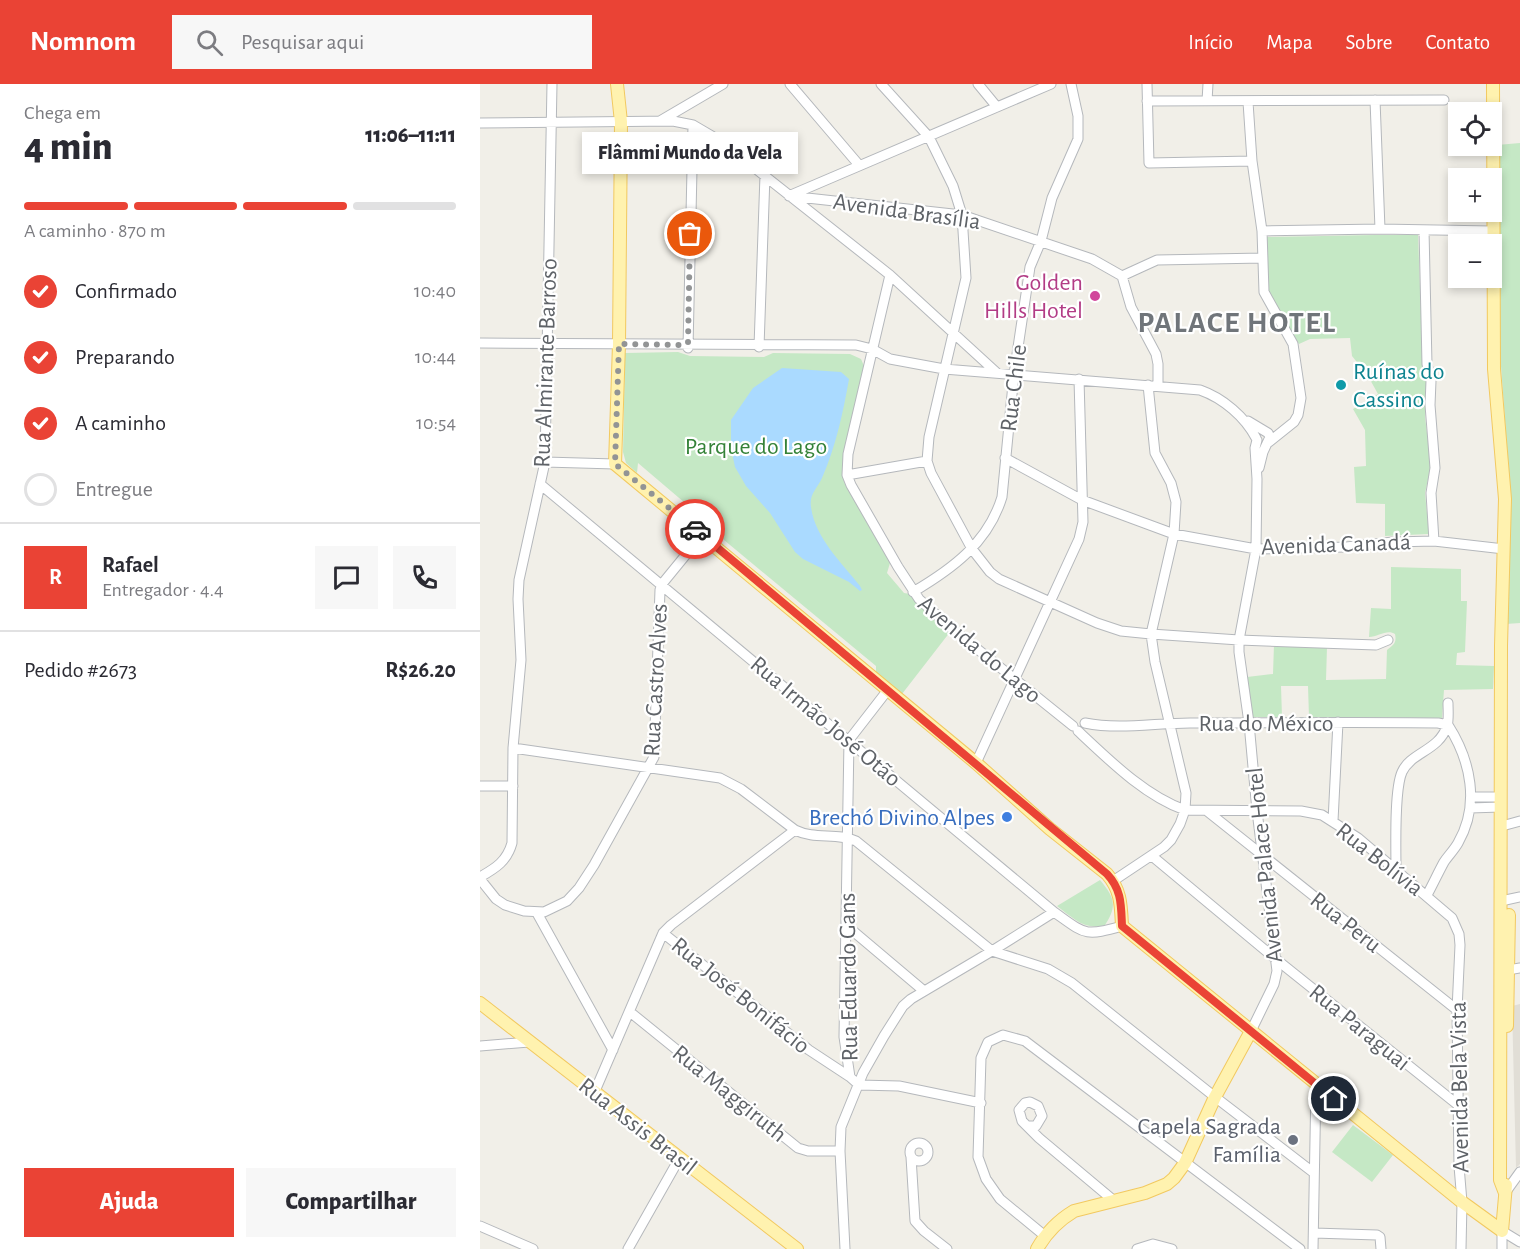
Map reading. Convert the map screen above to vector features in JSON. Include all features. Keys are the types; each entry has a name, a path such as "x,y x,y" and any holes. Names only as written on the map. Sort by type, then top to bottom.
{"main road":[{"path":"617,84 621,122 619,344 615,464 976,763 1113,881 1120,897 1122,926 1502,1232"},
{"path":"1492,84 1494,369 1505,499 1501,646 1510,899 1500,1180 1505,1192 1502,1232"},
{"name":"Rua Assis Brasil","path":"480,1003 797,1249"},
{"name":"Avenida Palace Hotel","path":"1037,1249 1045,1236 1065,1216 1074,1211 1145,1193 1167,1184 1185,1164 1215,1097 1251,1031"}],"street":[{"name":"Rua Almirante Barroso","path":"480,878 500,864 510,850 513,834 513,748 520,660 519,580 545,462 552,84"},
{"path":"660,121 723,84"},
{"path":"790,84 859,165"},
{"path":"881,84 929,137 954,186 962,215 966,278 929,437 927,461 972,549 983,565 999,579 1110,628 1151,634 1239,640 1376,645 1388,640"},
{"path":"978,84 997,107"},
{"path":"789,195 1051,84"},
{"name":"Rua Chile","path":"913,592 953,567 972,549 999,507 1002,497 1014,374 1030,267 1041,241 1052,198 1078,139 1078,116 1071,84"},
{"path":"1147,84 1149,163 1252,161"},
{"path":"1207,101 1208,84"},
{"path":"1375,100 1380,229"},
{"path":"1147,101 1444,100"},
{"path":"480,343 796,347 873,352 890,359 944,369 1190,388 1211,394 1261,435 1261,444 1268,443 1289,426 1298,415 1301,407 1300,385 1293,344 1264,292 1262,231 1252,161 1248,102"},
{"path":"480,123 660,121 693,125 713,136 765,175 890,276 997,373"},
{"path":"685,346 693,125"},
{"path":"759,346 765,175"},
{"name":"Avenida Brasília","path":"789,195 962,215 1092,259 1122,276"},
{"path":"1262,231 1380,229 1492,231"},
{"path":"1424,230 1427,364 1431,381 1430,405 1435,468 1431,493 1434,542"},
{"path":"1113,881 1152,856 1171,840 1185,810 1184,782 1155,662 1151,634 1174,534 1176,502 1171,483 1155,453 1153,385 1158,364 1156,354 1131,307 1122,276 1157,260 1263,258"},
{"path":"890,276 848,454 847,475 927,461"},
{"path":"976,763 1079,539 1083,522 1079,379"},
{"path":"1261,435 1289,426"},
{"name":"Avenida Palace Hotel","path":"1251,1031 1274,984 1277,971 1239,640 1256,549 1255,448 1261,435"},
{"name":"Avenida Palace Hotel","path":"1257,479 1261,459 1268,443"},
{"name":"Avenida Canadá","path":"1005,458 1082,500 1174,534 1256,549 1434,542 1504,549"},
{"path":"545,462 615,464"},
{"name":"Avenida do Lago","path":"847,475 913,592 935,615 1059,715 1082,729 1153,795 1185,810"},
{"name":"Rua Irmão José Otão","path":"540,484 1054,912 1086,933 1101,932 1122,926"},
{"name":"Rua Castro Alves","path":"537,913 559,907 579,888 654,757 659,604 662,584 702,535"},
{"path":"849,740 887,691"},
{"path":"1427,895 1458,843 1470,808 1469,775 1448,725 1448,703"},
{"path":"1333,821 1338,722"},
{"name":"Rua do México","path":"1082,729 1169,723 1338,722 1448,725"},
{"path":"1396,870 1400,777 1409,762 1435,744 1448,725"},
{"name":"Rua Eduardo Gans","path":"849,740 844,1037 850,1077 859,1085 899,1086 981,1103"},
{"path":"513,748 700,774 732,783 795,830 812,836 848,837 862,845 992,951 1048,969 1072,983 1314,1173"},
{"path":"480,786 513,786"},
{"path":"1471,797 1506,815"},
{"path":"1470,808 1506,815"},
{"name":"Rua Bolívia","path":"1185,810 1301,811 1322,815 1358,838 1427,895 1446,912 1457,926"},
{"name":"Rua Peru","path":"1207,811 1458,1010"},
{"path":"595,1091 663,933 795,830"},
{"name":"Rua Paraguai","path":"1152,856 1458,1105"},
{"path":"480,878 496,899 514,908 537,913 613,1050"},
{"path":"845,1249 841,1127 863,1073 903,1006 924,990 1054,912"},
{"path":"847,926 924,990"},
{"name":"Avenida Bela Vista","path":"1457,926 1460,945 1458,1105 1462,1202 1461,1249"},
{"name":"Rua José Bonifácio","path":"663,933 809,1050 850,1077"},
{"name":"Rua Maggiruth","path":"630,1011 798,1148 808,1151 840,1151"},
{"path":"1045,1236 1000,1199 986,1179 978,1157 981,1058 985,1046 993,1039 1003,1035 1018,1038 1067,1072 1185,1164 1300,1249"},
{"path":"480,1046 529,1042"},
{"path":"1313,1249 1316,1084"},
{"path":"1028,1126 1036,1126 1040,1121 1041,1111 1035,1103 1030,1102 1021,1106 1019,1114 1022,1121 1113,1200"},
{"path":"911,1157 915,1221 924,1232 947,1249"},
{"path":"628,1249 679,1159"},
{"path":"1505,1192 1520,1172"},
{"path":"480,1226 533,1249"},
{"path":"1502,1249 1502,1232 1520,1242"},
{"path":"1314,1233 1377,1235 1380,1237 1381,1249"},
{"path":"1137,1249 1153,1244 1172,1249"}],"shaded area":[{"path":"1520,1004 1520,1164 1516,1168 1512,1006"}],"green space":[{"path":"1520,143 1520,623 1506,624 1511,502 1499,339 1498,288 1502,288 1502,234 1498,234 1498,222 1502,222 1502,168 1497,168 1497,156 1502,156 1502,145"},
{"path":"1418,235 1423,365 1427,383 1425,417 1431,466 1425,493 1429,534 1385,536 1385,504 1356,503 1354,467 1366,466 1365,430 1353,409 1378,394 1368,376 1352,356 1350,338 1310,339 1299,344 1270,298 1268,290 1266,237"},
{"name":"Parque do Lago","path":"678,352 690,356 764,357 773,353 850,354 861,359 864,366 842,467 844,482 890,563 887,573 904,593 910,594 932,618 950,632 902,694 876,673 876,666 718,535 715,540 704,531 705,520 638,463 637,473 626,463 623,452 625,353"},
{"path":"1391,567 1461,569 1461,601 1467,601 1465,652 1457,653 1456,665 1494,666 1493,689 1444,690 1442,718 1309,717 1308,686 1281,686 1282,717 1253,717 1247,677 1273,674 1274,644 1327,647 1326,680 1386,679 1387,650 1395,642 1395,634 1389,632 1369,637 1371,608 1391,609"},
{"path":"1100,880 1109,891 1113,901 1112,912 1105,925 1085,925 1057,906"},
{"path":"1353,1125 1393,1155 1372,1182 1332,1152"}],"water":[{"name":"Parque do Lago","path":"782,368 841,372 849,379 835,442 822,478 812,495 811,507 824,540 860,586 862,590 860,591 849,582 803,559 795,552 770,513 746,486 735,467 731,448 731,420 753,388"}],"way so far":[{"path":"690,234 688,343 680,345 619,344 615,464 695,529"}],"place":[{"name":"Flâmmi Mundo da Vela","path":"690,234"},
{"name":"Golden Hills Hotel","path":"1095,296"},
{"name":"Ruínas do Cassino","path":"1341,385"},
{"name":"Brechó Divino Alpes","path":"1007,817"},
{"name":"Capela Sagrada Família","path":"1293,1140"}],"district":[{"name":"PALACE HOTEL","path":"1237,322"}],"route":[{"path":"695,529 976,763 1050,829 1107,874 1118,890 1122,926 1334,1099"}]}
